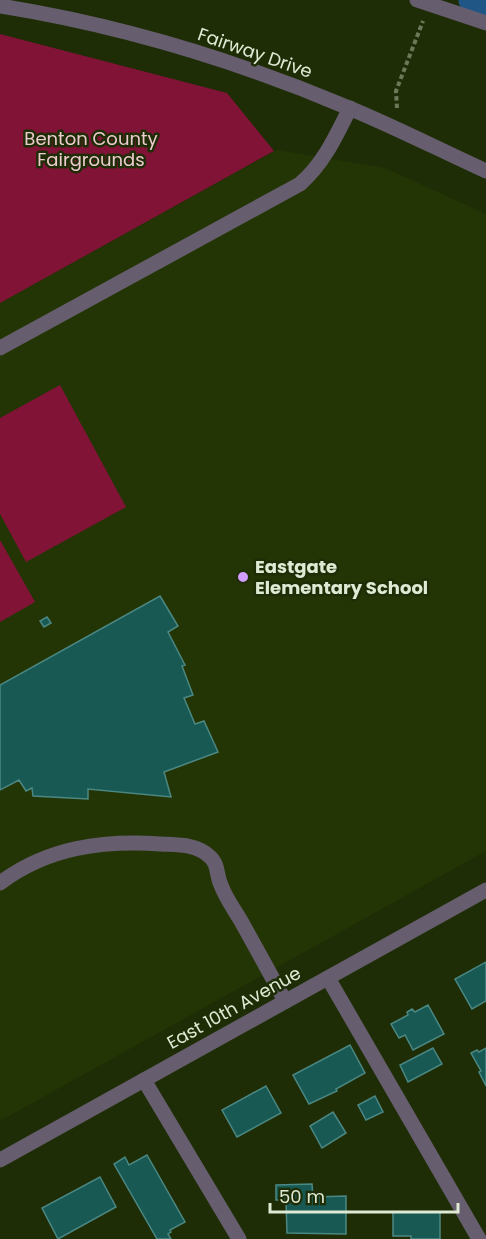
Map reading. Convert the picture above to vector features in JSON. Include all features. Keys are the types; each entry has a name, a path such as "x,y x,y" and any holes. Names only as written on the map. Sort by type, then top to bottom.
{"street":[{"path":"422,2 486,23"},
{"name":"Fairway Drive","path":"0,6 110,28 271,77 350,108 486,171"},
{"path":"0,348 300,184 312,173 326,154 350,108"},
{"path":"0,883 27,866 51,855 78,847 134,842 189,846 199,849 215,862 220,885 285,1001"},
{"name":"East 10th Avenue","path":"0,1160 486,890"},
{"path":"328,978 479,1239"},
{"path":"144,1080 239,1239"}],"path":[{"path":"398,115 396,91 420,30 422,2"}],"shaded area":[{"name":"Eastgate Elementary School","path":"277,150 385,168 486,214 486,851 0,1121 0,303"}],"green space":[{"name":"Benton County Fairgrounds","path":"0,34 227,93 274,151 0,303"},
{"path":"60,385 126,507 26,562 0,514 0,418"},
{"path":"0,540 35,602 0,622"}],"building":[{"path":"160,596 178,626 168,632 185,665 182,666 193,695 184,698 195,724 204,721 218,752 164,772 171,797 88,789 88,799 33,796 32,788 26,791 19,780 0,790 0,685"},
{"path":"47,617 51,623 44,627 40,621"},
{"path":"486,962 486,1001 472,1009 455,979"},
{"path":"428,1005 444,1034 413,1050 405,1035 399,1038 391,1024 408,1015 407,1012 412,1009 415,1012"},
{"path":"350,1045 365,1073 336,1089 337,1091 309,1104 293,1075"},
{"path":"433,1048 442,1064 408,1082 400,1065"},
{"path":"486,1048 486,1086 471,1053"},
{"path":"266,1086 281,1113 237,1137 222,1110"},
{"path":"375,1096 383,1112 366,1120 358,1105"},
{"path":"333,1112 346,1133 322,1148 310,1126"},
{"path":"147,1155 185,1222 170,1230 168,1234 171,1239 157,1239 114,1164 125,1157 129,1165"},
{"path":"100,1177 116,1207 58,1239 42,1208"},
{"path":"312,1184 313,1197 346,1196 346,1234 287,1233 286,1200 276,1200 276,1185"},
{"path":"393,1212 440,1212 440,1239 411,1239 411,1236 393,1236"}],"waterway":[{"path":"472,0 486,6"}],"place":[{"name":"Eastgate Elementary School","path":"243,577"}]}
